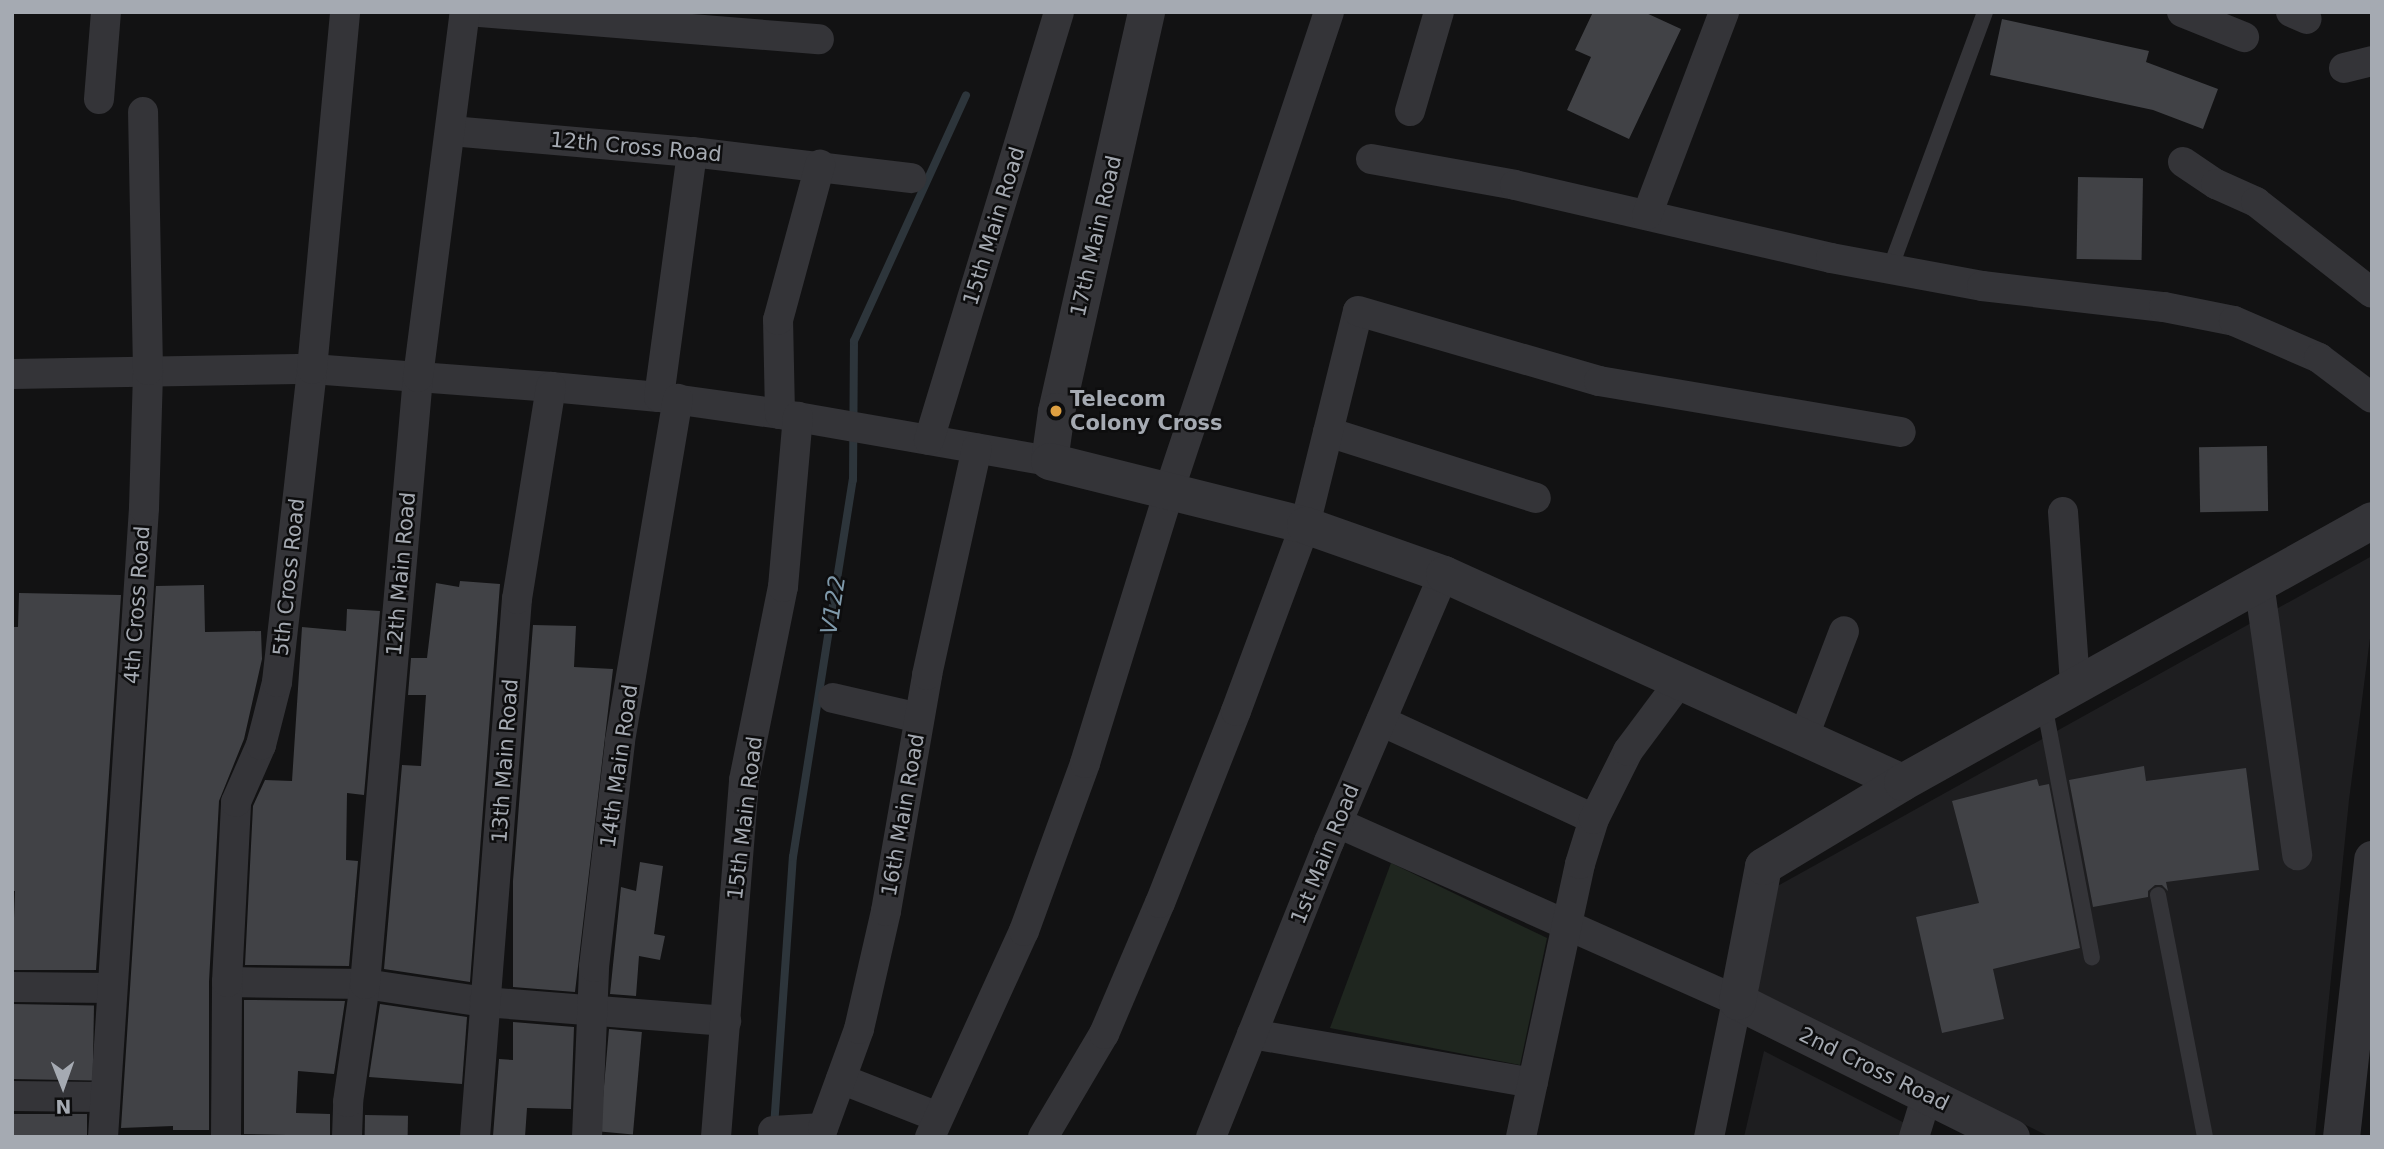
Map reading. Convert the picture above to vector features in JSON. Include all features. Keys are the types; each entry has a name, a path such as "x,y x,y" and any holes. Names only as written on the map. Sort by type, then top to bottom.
{"street":[{"path":"99,99 106,12"},
{"name":"5th Cross Road","path":"226,1137 228,982 236,802 261,745 277,682 312,369 345,12"},
{"name":"12th Main Road","path":"347,1137 348,1102 365,984 418,377 465,12"},
{"path":"480,12 819,39"},
{"name":"15th Main Road","path":"929,440 1059,12"},
{"name":"17th Main Road","path":"1049,461 1056,411 1146,12"},
{"path":"841,1079 934,1127 1024,931 1085,763 1169,491 1329,12"},
{"path":"1410,111 1439,12"},
{"path":"1647,215 1724,12"},
{"path":"2182,12 2244,37"},
{"name":"4th Cross Road","path":"103,1137 110,988 144,508 148,370 143,112"},
{"name":"12th Cross Road","path":"451,131 820,165 911,178"},
{"name":"14th Main Road","path":"587,1137 594,967 620,741 668,398 692,152"},
{"path":"1371,159 1515,185 1890,269 1982,286 2164,307 2234,321 2319,358 2372,398"},
{"path":"2183,162 2216,184 2256,202 2372,293"},
{"name":"15th Main Road","path":"716,1137 744,780 783,587 789,415 778,320 820,165"},
{"path":"1043,1137 1104,1034 1236,711 1305,525 1358,311 1599,381 1901,432"},
{"path":"12,374 312,369 551,387 668,398 789,415 1049,461 1305,525 1444,574 1902,782"},
{"name":"13th Main Road","path":"475,1137 517,600 551,387"},
{"path":"1328,432 1536,498"},
{"name":"16th Main Road","path":"773,1130 823,1128 859,1029 886,911 919,718 977,448"},
{"path":"2063,513 2075,685"},
{"path":"1709,1137 1762,866 1902,782 2372,520"},
{"name":"1st Main Road","path":"1211,1137 1338,823 1444,574"},
{"path":"2259,583 2297,855"},
{"path":"1804,736 1844,631"},
{"path":"1521,1137 1567,927 1594,819 1628,751 1681,680"},
{"path":"833,698 919,718"},
{"path":"1381,721 1594,819"},
{"path":"1338,823 1737,1001"},
{"path":"2341,1137 2362,1047 2372,859"},
{"path":"228,982 365,984 484,1002 593,1008 726,1021"},
{"path":"12,988 110,988"},
{"name":"2nd Cross Road","path":"1737,1001 2011,1137"},
{"path":"1252,1034 1533,1083"},
{"path":"1914,1137 1927,1095"},
{"path":"12,1096 104,1097"}],"lane":[{"path":"1890,269 1985,12"},
{"path":"2044,704 2092,957"},
{"path":"2158,895 2205,1137"}],"shaded area":[{"path":"2372,556 2372,623 2349,800 2315,1137 2050,1137 1758,993 1772,889"},
{"path":"1391,863 1547,938 1520,1065 1330,1028"},
{"path":"1764,1051 1932,1137 1744,1137"}],"building":[{"path":"1593,12 1644,12 1681,29 1629,139 1567,110 1591,57 1575,50"},
{"path":"2002,19 2149,51 2146,62 2218,89 2203,129 2153,110 1990,75"},
{"path":"2078,177 2143,178 2142,260 2077,259"},
{"path":"2267,446 2268,511 2200,512 2199,447"},
{"path":"460,581 500,584 470,982 384,969 402,765 421,766 426,695 408,695 411,658 427,658 436,583 459,587"},
{"path":"204,585 205,632 261,631 262,659 244,739 219,801 209,982 209,1130 173,1130 173,1126 121,1128 156,586"},
{"path":"19,593 121,595 96,970 12,970 15,891 12,891 12,656 13,627 18,627"},
{"path":"347,609 380,611 364,795 347,793 346,860 358,861 349,966 245,965 253,806 265,780 292,781 302,627 346,631"},
{"path":"533,625 576,626 574,667 613,669 575,992 513,987 513,881"},
{"path":"2144,766 2146,781 2246,768 2259,870 2166,882 2168,891 2162,885 2155,885 2148,891 2148,897 2093,907 2069,780"},
{"path":"2037,779 2039,786 2049,784 2080,948 1993,969 2004,1019 1942,1033 1916,917 1979,903 1952,801"},
{"path":"640,862 663,866 654,934 665,936 660,960 639,956 636,996 610,994 621,887 636,891"},
{"path":"244,1000 345,1001 334,1074 298,1071 296,1113 330,1114 330,1136 244,1134"},
{"path":"12,1004 94,1005 93,1080 12,1079"},
{"path":"380,1004 467,1017 462,1084 369,1077"},
{"path":"513,1022 574,1027 571,1109 527,1108 525,1137 493,1136 499,1059 513,1060"},
{"path":"609,1029 642,1032 633,1134 600,1132"},
{"path":"12,1114 87,1114 87,1137 12,1137"},
{"path":"365,1115 408,1116 408,1137 365,1137"}],"waterway":[{"name":"V122","path":"774,1127 793,857 853,480 854,341 966,95"}],"place":[{"name":"Telecom Colony Cross","path":"1056,411"}]}
